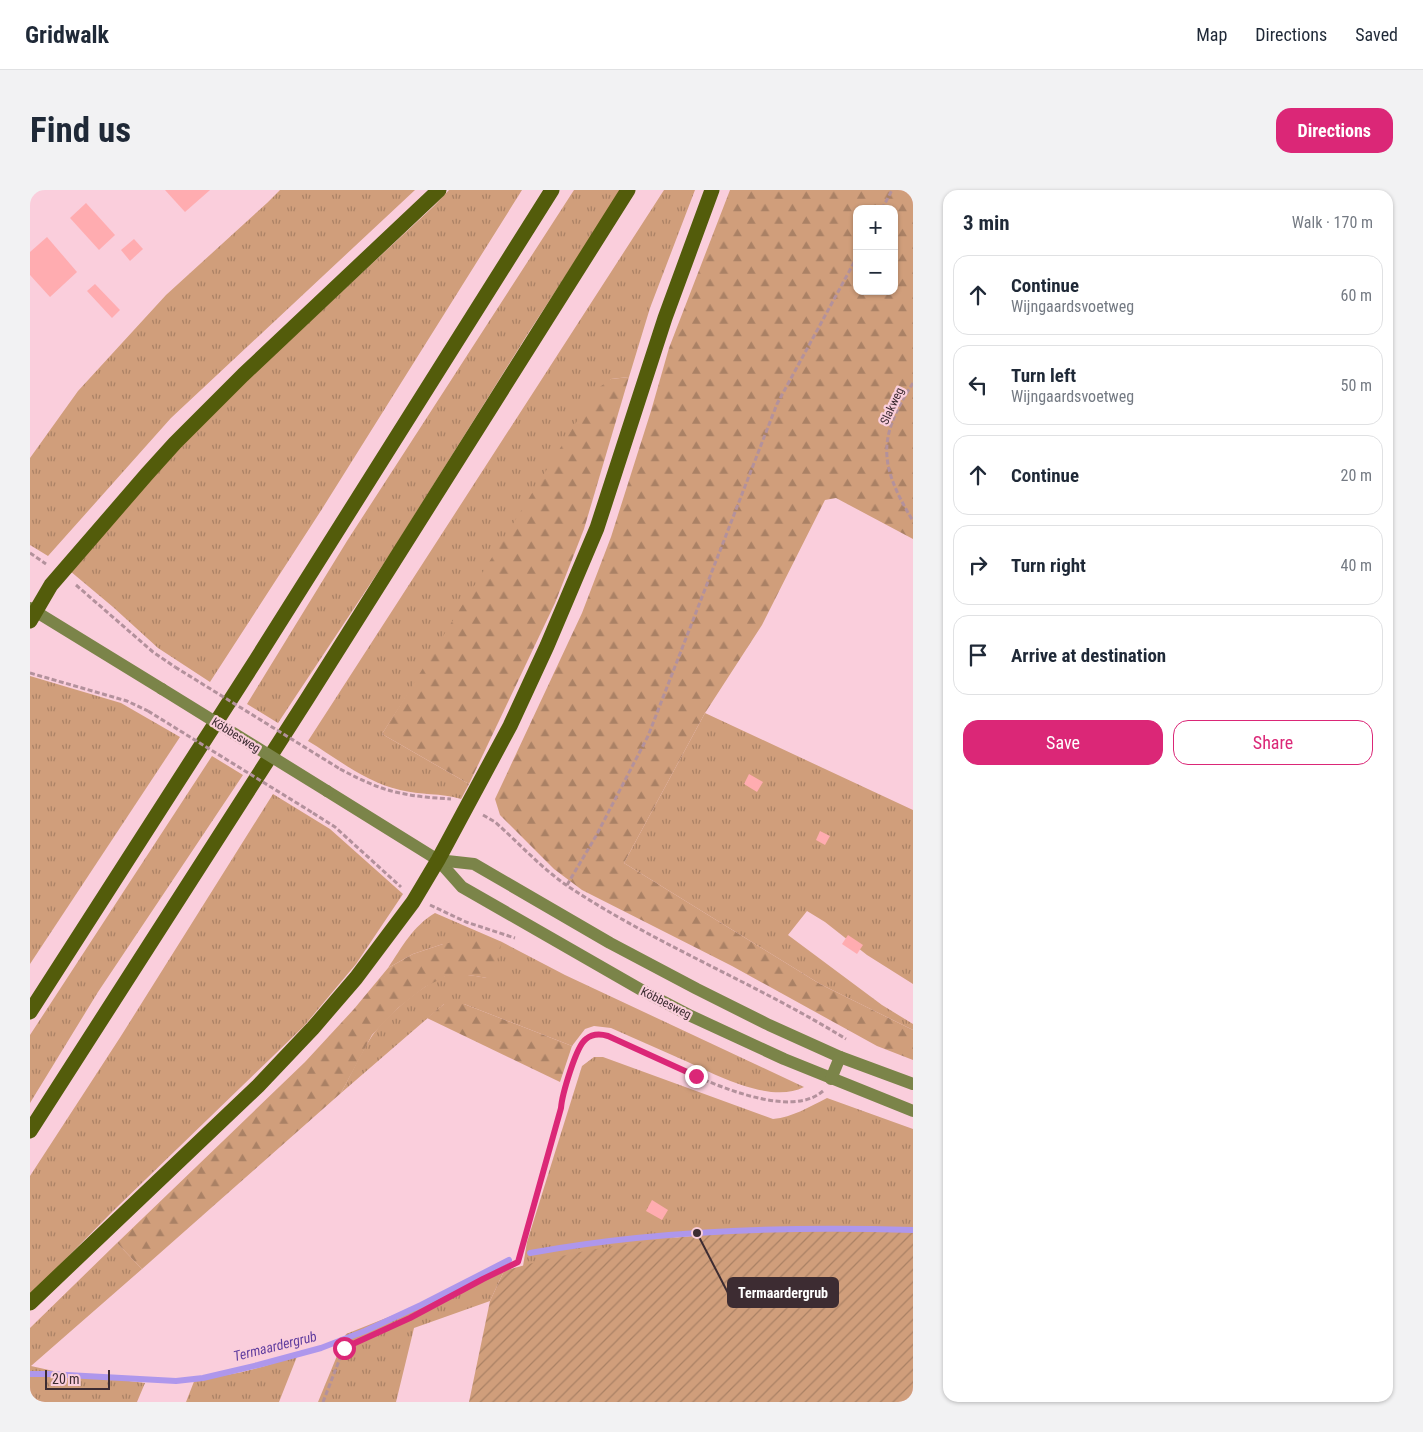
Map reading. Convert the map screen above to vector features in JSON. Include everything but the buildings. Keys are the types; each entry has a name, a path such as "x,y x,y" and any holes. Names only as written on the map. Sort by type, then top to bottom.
{"highway":[{"path":"31,612 60,574 147,474 208,410 439,190"},
{"path":"30,1012 256,660 552,190"},
{"path":"30,1131 307,699 628,190"},
{"path":"30,1303 258,1086 313,1028 356,978 413,902 438,860 510,726 547,646 597,528 665,318 712,190"}],"main road":[{"name":"Köbbesweg","path":"31,612 162,689 438,860 462,887 606,970 691,1016 831,1079 913,1111"},
{"name":"Köbbesweg","path":"438,860 474,864 610,943 697,989 769,1025 840,1057 913,1084"},
{"path":"831,1079 840,1057"}],"path":[{"path":"884,205 892,190"},
{"path":"852,1043 806,1014 658,940 567,885 596,836 648,736 777,404 853,264"},
{"name":"Slakweg","path":"913,383 894,415 889,428 886,458 897,494 913,521"},
{"path":"30,553 81,588 153,652 340,769"},
{"path":"30,673 127,701 148,711 313,813"},
{"path":"323,1402 344,1348 410,1318 518,1262 562,1100 580,1045 588,1037 600,1034 619,1040 726,1089 751,1096 780,1101 797,1101 812,1097 823,1091"}],"green space":[{"path":"280,190 415,190 171,418 48,556 30,545 30,458 78,391 166,295"},
{"path":"449,190 522,190 322,509 210,682 158,648 70,571 177,448"},
{"path":"574,190 621,190 527,335 392,551 278,723 247,704 347,541"},
{"path":"664,190 695,190 650,308 629,377 611,379 382,734 469,784 461,799 400,790 363,776 308,741"},
{"path":"730,190 913,190 913,539 836,498 825,500 762,625 705,713 624,863 820,984 913,1030 913,1060 877,1046 732,966 582,890 554,869 500,815 495,799 582,613 611,537 669,348"},
{"path":"629,377 584,529 555,603 469,784 382,734 597,389 611,379"},
{"path":"30,676 121,703 180,737 30,964"},
{"path":"705,713 913,810 913,984 867,955 825,922 807,911 788,935 882,1005 913,1024 913,1030 820,984 624,863"},
{"path":"212,756 243,775 98,992 30,1103 30,1035"},
{"path":"273,794 330,829 403,894 356,964 304,1026 114,1210 30,1295 30,1176 121,1036"},
{"path":"435,913 502,942 565,975 804,1087 790,1092 775,1092 742,1085 611,1028 594,1026 585,1029 572,1046 464,1004 444,1004 341,1093 378,1028 416,993 445,976 455,974 487,978 443,944 413,954 388,968 414,931"},
{"path":"473,938 502,942 495,968 487,978 469,975 446,976 425,987 398,1008 372,1035 341,1093 142,1269 117,1243 305,1062 354,1009 388,968 413,954 443,944"},
{"path":"451,1002 464,1004 572,1046 560,1082 427,1018 444,1004"},
{"path":"594,1057 603,1057 773,1119 794,1114 827,1098 913,1129 913,1229 760,1230 683,1236 523,1266 527,1242 582,1066"},
{"path":"913,1229 913,1402 469,1402 490,1301 504,1271 567,1255 662,1239 777,1230"},
{"path":"117,1243 142,1269 31,1366 58,1372 145,1383 137,1402 30,1402 30,1328"},
{"path":"504,1271 490,1301 414,1328 396,1402 318,1402 346,1334"},
{"path":"298,1354 279,1402 186,1402 195,1379 248,1371"}],"waterway":[{"name":"Termaardergrub","path":"530,1253 625,1239 721,1231 769,1229 913,1230"},
{"name":"Termaardergrub","path":"30,1374 176,1381 203,1378 258,1365 321,1348 365,1331 509,1260"}],"place":[{"name":"Termaardergrub","path":"697,1233"}],"route":[{"path":"344,1348 372,1337 518,1262 562,1100 580,1045 584,1040 600,1034 608,1036 696,1076"}]}
